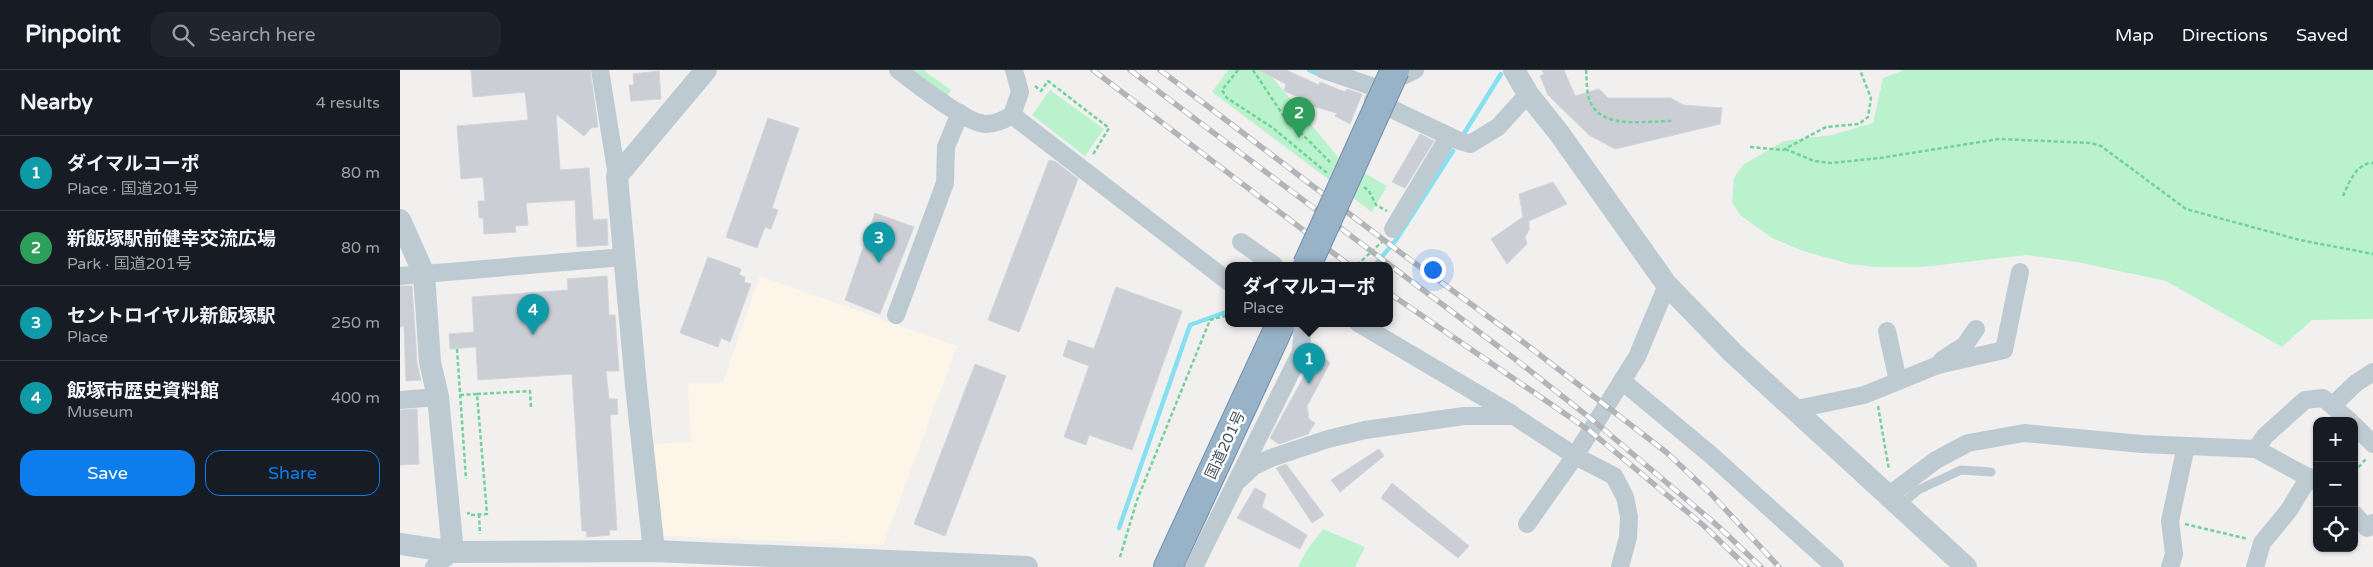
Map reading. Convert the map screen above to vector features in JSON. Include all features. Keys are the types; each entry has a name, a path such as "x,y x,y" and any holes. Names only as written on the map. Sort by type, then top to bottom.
{"highway":[{"path":"1308,262 1386,79"},
{"name":"国道201号","path":"1168,567 1266,358 1292,327"}],"street":[{"path":"600,70 617,176 654,551"},
{"path":"617,176 706,70"},
{"path":"898,70 960,113 972,120 986,124 996,123 1012,115 1020,92 1014,70"},
{"path":"1324,70 1386,79 1415,70"},
{"path":"1514,70 1528,94 1559,133 1667,285 1734,354 1796,413 1894,497 1966,567"},
{"path":"1386,79 1373,100 1470,144 1498,127 1528,94"},
{"path":"896,315 945,183 946,147 960,113"},
{"path":"1012,115 1225,279"},
{"path":"1393,229 1449,136"},
{"path":"400,220 424,274 430,362 438,397 453,552"},
{"path":"1241,242 1270,262"},
{"path":"400,276 624,257"},
{"path":"1796,413 1802,408 1864,395 1938,365 2004,350 2020,272"},
{"path":"1527,524 1575,456 1637,357 1667,285"},
{"path":"1194,567 1301,352 1295,327"},
{"path":"1365,327 1514,416 1575,456 1614,476 1625,498 1629,516 1628,537 1620,567"},
{"path":"1938,365 1965,345 1976,330"},
{"path":"1886,331 1898,381"},
{"path":"2334,405 2356,383 2373,372"},
{"path":"1622,381 1711,455 1836,567"},
{"path":"400,400 438,397"},
{"path":"2256,449 2265,436 2305,400 2322,398 2334,405 2346,417"},
{"path":"1238,481 1254,466 1328,438 1365,430 1464,416 1514,416"},
{"path":"2358,430 2372,449"},
{"path":"1894,497 1936,460 1968,443 2024,433 2186,446 2256,449 2285,466 2313,479 2262,543 2255,567"},
{"path":"2170,567 2174,554 2170,521 2186,446"},
{"path":"2358,518 2371,529"},
{"path":"400,544 453,552 654,551 880,563 1027,567"},
{"path":"434,567 453,552"}],"lane":[{"path":"1894,497 1918,490 1961,470 1991,472"}],"path":[{"path":"1238,70 1222,90 1227,98 1273,128 1328,174"},
{"path":"1253,70 1283,115 1331,164"},
{"path":"1586,70 1588,98 1597,113 1616,121 1671,120"},
{"path":"1785,149 1826,127 1859,124 1868,117 1871,98 1860,70"},
{"path":"1030,82 1041,91 1048,81 1109,128"},
{"path":"1750,147 1785,149 1814,161 1831,163 1880,158 1999,139 2091,143 2101,146 2186,210 2300,240 2373,254"},
{"path":"2343,196 2357,170 2366,163 2373,163"},
{"path":"1361,186 1369,191 1376,205 1385,210"},
{"path":"1360,262 1393,229"},
{"path":"1120,557 1137,500 1210,320 1225,316"},
{"path":"457,349 467,487"},
{"path":"460,395 530,390 531,408"},
{"path":"1877,390 1894,497"},
{"path":"468,506 469,515 487,514 477,394"},
{"path":"2358,467 2372,449"},
{"path":"479,514 480,534"},
{"path":"2170,521 2262,543"}],"shaded area":[{"path":"760,276 957,346 883,545 663,536 650,445 691,441 688,383 723,383"}],"green space":[{"path":"906,70 923,70 951,90 946,98"},
{"path":"1228,70 1266,70 1339,158 1387,186 1372,212 1212,92"},
{"path":"1904,70 2373,70 2373,319 2312,320 2282,347 2166,281 2077,262 2026,255 1922,267 1875,267 1850,264 1803,251 1772,238 1740,215 1732,202 1734,178 1743,165 1784,141 1832,135 1873,123 1883,78"},
{"path":"1050,90 1104,129 1085,156 1032,115"},
{"path":"1323,529 1365,547 1355,567 1298,567 1307,550"}],"building":[{"path":"471,70 590,70 598,127 591,128 584,136 556,114 560,170 589,168 593,220 607,219 608,245 577,247 575,200 526,203 528,225 515,226 516,232 484,234 483,218 479,218 478,201 485,201 483,177 461,179 457,126 528,120 525,92 473,97"},
{"path":"1259,70 1286,70 1319,85 1320,82 1345,92 1347,89 1362,94 1350,124 1335,116 1337,113 1312,106 1313,103 1284,91 1286,84"},
{"path":"1542,70 1564,70 1575,96 1599,89 1608,98 1671,98 1683,105 1722,108 1720,124 1615,149 1589,135 1548,95 1540,76 1544,74"},
{"path":"659,71 661,99 631,101 629,85 634,85 633,74"},
{"path":"768,118 799,128 772,208 778,210 771,229 765,227 757,248 726,237"},
{"path":"1420,134 1434,141 1405,188 1392,182"},
{"path":"1049,160 1056,162 1078,179 1019,332 988,320"},
{"path":"1553,182 1567,204 1529,221 1529,230 1525,237 1527,244 1507,264 1491,239 1523,217 1519,194"},
{"path":"875,213 914,227 880,314 845,300"},
{"path":"708,257 741,269 739,275 745,277 744,282 751,284 730,342 721,338 718,347 680,333"},
{"path":"607,276 609,315 615,315 619,371 606,371 609,399 617,399 618,414 610,415 617,530 609,530 610,535 587,537 586,531 582,531 572,374 478,380 476,347 450,349 449,334 474,332 472,297 568,290 567,279"},
{"path":"400,286 412,286 417,363 421,380 406,381 404,326 400,327"},
{"path":"1116,287 1182,311 1132,450 1089,435 1086,445 1064,437 1089,366 1063,356 1068,340 1094,349"},
{"path":"1318,351 1330,363 1307,406 1309,419 1315,423 1308,434 1279,444 1270,438"},
{"path":"975,364 1006,376 945,536 914,524"},
{"path":"417,409 419,464 400,465 400,410"},
{"path":"1379,449 1384,456 1340,492 1331,480"},
{"path":"1286,464 1324,515 1312,523 1276,468"},
{"path":"1392,483 1469,546 1458,558 1381,498"},
{"path":"1255,488 1266,494 1262,507 1307,535 1300,549 1237,518"}],"waterway":[{"path":"1309,70 1320,75"},
{"path":"1463,135 1501,74"},
{"path":"1378,262 1396,240 1453,151"},
{"path":"1119,528 1190,325 1225,312"}],"railway":[{"path":"1093,70 1345,262"},
{"path":"1130,70 1386,262"},
{"path":"1160,70 1401,253 1523,342 1666,452 1711,494 1779,567"},
{"path":"1393,267 1595,422 1719,527 1761,567"},
{"path":"1393,296 1590,431 1703,525 1747,567"}],"place":[{"name":"新飯塚駅前健幸交流広場","path":"1299,138"},
{"name":"セントロイヤル新飯塚駅","path":"879,263"},
{"name":"飯塚市歴史資料館","path":"533,335"},
{"name":"ダイマルコーポ","path":"1309,384"}]}
